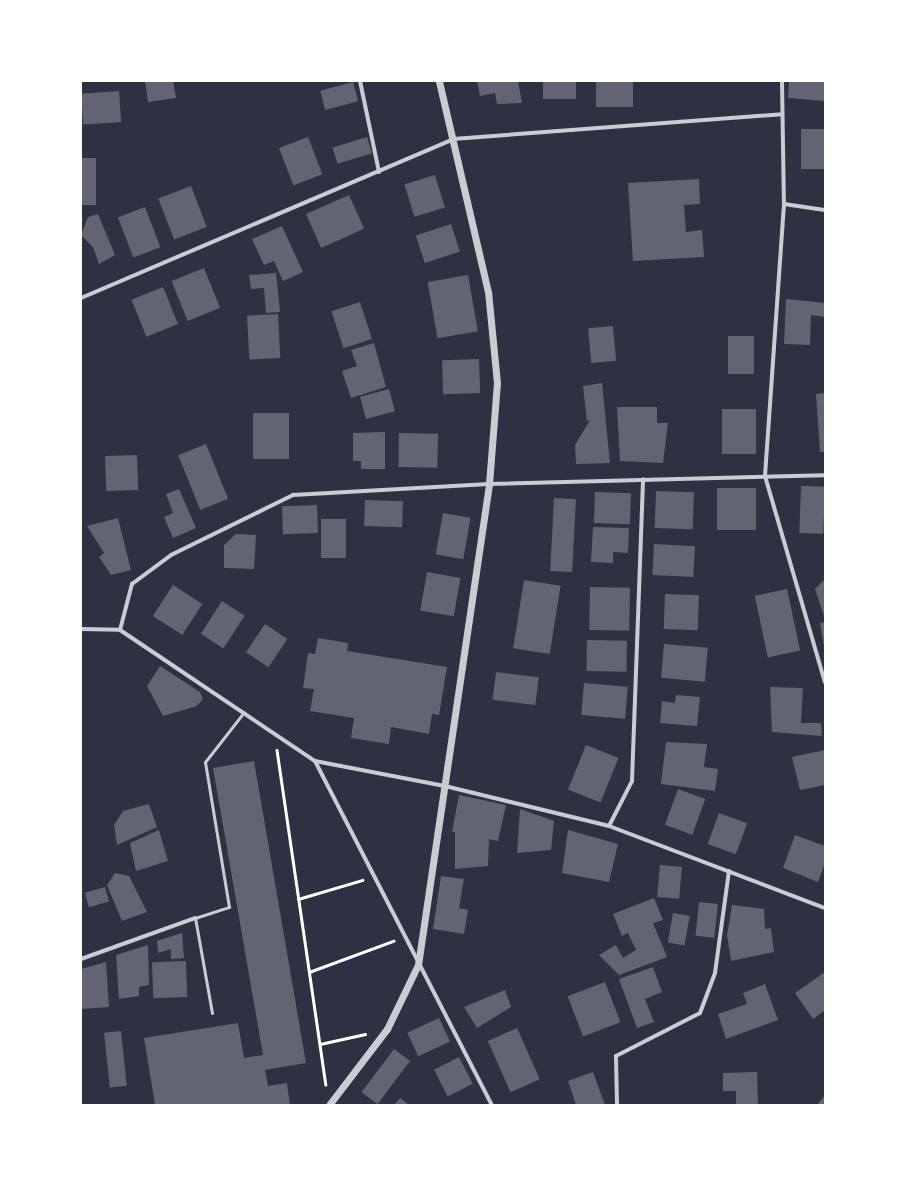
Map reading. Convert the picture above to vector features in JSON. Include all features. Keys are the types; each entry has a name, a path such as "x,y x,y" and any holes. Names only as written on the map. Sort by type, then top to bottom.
{"street":[{"path":"360,81 379,172"},
{"path":"329,1105 387,1029 418,965 489,484 497,383 488,292 439,81"},
{"path":"782,81 784,204 765,476 825,682"},
{"path":"81,298 379,172 452,139 782,114"},
{"path":"784,204 825,210"},
{"path":"120,630 132,584 171,555 293,495 489,484 825,474"},
{"path":"609,826 632,781 643,479"},
{"path":"81,629 120,630 274,732 315,761 445,786 609,826 825,908"},
{"path":"315,761 372,876 492,1105"},
{"path":"617,1105 616,1056 700,1013 715,973 729,871"},
{"path":"81,958 195,918"}],"lane":[{"path":"212,1013 195,918 229,907 205,762 244,712"}],"path":[{"path":"274,732 327,1090"},
{"path":"298,899 372,876"},
{"path":"309,972 404,936"},
{"path":"320,1044 387,1029"}],"building":[{"path":"145,81 173,81 176,98 148,102"},
{"path":"477,81 518,81 522,103 497,104 495,93 480,96"},
{"path":"543,81 576,81 576,99 543,99"},
{"path":"596,81 633,81 633,107 596,107"},
{"path":"789,81 825,81 825,101 788,98"},
{"path":"353,82 358,101 325,110 320,91"},
{"path":"119,91 121,122 83,125 81,94"},
{"path":"801,129 825,129 825,169 801,169"},
{"path":"308,137 322,174 293,185 279,148"},
{"path":"367,137 372,153 338,164 333,148"},
{"path":"81,158 96,158 96,205 81,205"},
{"path":"435,175 445,208 414,217 404,184"},
{"path":"699,179 700,204 684,205 686,232 702,230 704,257 633,261 628,183"},
{"path":"191,186 207,227 174,240 158,199"},
{"path":"349,195 364,229 321,248 306,214"},
{"path":"145,207 160,247 133,258 118,217"},
{"path":"98,214 115,255 99,264 93,247 81,235 88,217"},
{"path":"451,224 460,252 425,263 416,235"},
{"path":"282,226 303,272 283,281 274,261 264,265 252,239"},
{"path":"204,268 220,308 188,321 172,281"},
{"path":"276,273 280,312 266,313 264,288 251,289 249,275"},
{"path":"468,275 478,331 438,338 428,282"},
{"path":"163,287 178,324 146,337 131,300"},
{"path":"786,299 825,303 825,317 811,315 810,345 784,344"},
{"path":"360,302 372,339 344,348 331,311"},
{"path":"278,314 280,358 249,360 247,316"},
{"path":"613,326 616,361 591,363 588,328"},
{"path":"728,336 754,336 754,374 728,374"},
{"path":"374,343 386,387 351,398 342,371 357,366 351,350"},
{"path":"479,359 480,393 443,394 442,360"},
{"path":"602,383 610,463 576,464 575,445 590,420 587,421 583,386"},
{"path":"389,389 395,411 366,419 360,397"},
{"path":"825,393 825,452 820,452 816,394"},
{"path":"617,407 657,407 657,423 668,423 663,463 620,461"},
{"path":"722,409 756,409 756,454 722,454"},
{"path":"253,413 289,413 289,459 253,459"},
{"path":"385,432 385,469 361,469 361,461 353,461 353,433"},
{"path":"399,433 438,434 437,468 398,467"},
{"path":"206,444 228,499 200,510 178,455"},
{"path":"137,455 138,490 106,491 105,456"},
{"path":"801,486 825,487 823,534 799,533"},
{"path":"717,488 756,488 756,530 717,530"},
{"path":"179,489 196,528 173,538 164,517 173,513 166,494"},
{"path":"656,491 694,492 693,529 655,528"},
{"path":"595,492 631,493 630,524 594,523"},
{"path":"554,498 576,499 572,572 550,571"},
{"path":"365,500 403,501 402,527 364,526"},
{"path":"317,505 318,533 283,534 282,506"},
{"path":"443,513 471,518 463,559 436,554"},
{"path":"118,518 131,570 111,575 99,557 104,553 87,526"},
{"path":"321,519 346,519 346,558 321,558"},
{"path":"593,527 629,528 628,553 613,552 613,563 591,562"},
{"path":"236,534 256,535 254,569 224,568 224,545"},
{"path":"654,544 695,546 693,577 652,575"},
{"path":"427,572 460,578 454,616 420,610"},
{"path":"825,579 825,619 815,589"},
{"path":"524,580 561,586 550,654 513,648"},
{"path":"173,585 202,604 182,635 153,616"},
{"path":"590,587 630,588 629,631 589,630"},
{"path":"787,589 800,651 768,657 755,596"},
{"path":"665,594 699,595 698,630 664,629"},
{"path":"222,601 245,616 223,648 201,634"},
{"path":"825,622 825,647 824,647 820,623"},
{"path":"265,624 287,639 268,667 246,652"},
{"path":"318,638 348,643 347,651 447,667 439,715 432,714 429,734 391,727 389,744 351,738 354,718 310,711 314,689 303,688 308,653 315,654"},
{"path":"587,640 627,641 626,672 586,671"},
{"path":"664,644 708,648 705,682 661,678"},
{"path":"160,666 200,692 203,699 197,706 163,716 147,686"},
{"path":"496,672 539,677 535,705 493,700"},
{"path":"584,683 628,687 625,719 581,715"},
{"path":"770,687 803,688 801,723 821,723 822,736 772,732"},
{"path":"676,695 700,697 697,726 660,723 662,701 675,703"},
{"path":"666,742 707,744 704,767 718,769 715,791 661,784"},
{"path":"586,745 618,758 600,803 568,790"},
{"path":"825,750 825,785 800,790 792,757"},
{"path":"254,761 306,1063 265,1070 268,1086 287,1083 290,1105 155,1105 144,1038 238,1023 244,1058 263,1055 213,768"},
{"path":"678,789 705,799 692,835 665,825"},
{"path":"459,795 506,805 498,841 489,839 488,866 455,869 455,832 452,832"},
{"path":"149,804 157,827 117,845 114,825 123,811"},
{"path":"520,809 554,821 551,850 517,853"},
{"path":"719,813 747,823 736,854 708,844"},
{"path":"159,830 168,861 136,871 130,843"},
{"path":"568,830 618,844 609,882 562,873"},
{"path":"795,835 825,846 825,863 818,882 783,868"},
{"path":"660,865 682,867 679,899 657,897"},
{"path":"115,873 129,876 147,912 122,921 107,885"},
{"path":"441,876 464,879 459,908 468,910 464,934 433,929"},
{"path":"105,887 109,901 89,907 85,893"},
{"path":"654,898 663,920 653,923 667,957 619,975 599,955 616,945 623,958 636,950 628,933 622,936 613,914"},
{"path":"699,902 718,904 714,938 695,936"},
{"path":"732,905 764,909 765,929 771,928 774,952 731,961 727,935"},
{"path":"673,913 690,916 685,945 668,943"},
{"path":"182,933 184,958 171,959 171,949 158,953 157,941"},
{"path":"148,945 149,985 139,987 139,996 119,999 116,955"},
{"path":"186,961 187,997 153,998 152,962"},
{"path":"106,962 109,1007 81,1009 81,969"},
{"path":"653,967 662,992 645,999 654,1022 637,1028 619,979"},
{"path":"825,972 825,1010 813,1019 795,993"},
{"path":"605,982 620,1022 583,1036 568,996"},
{"path":"765,984 778,1020 726,1039 718,1014 747,1004 743,993"},
{"path":"505,990 511,1007 477,1028 464,1007"},
{"path":"439,1018 450,1042 418,1056 407,1033"},
{"path":"517,1028 540,1079 511,1092 488,1041"},
{"path":"121,1031 127,1086 110,1087 104,1033"},
{"path":"394,1049 410,1061 377,1104 362,1092"},
{"path":"459,1057 473,1084 448,1096 434,1070"},
{"path":"593,1072 605,1105 576,1105 568,1081"},
{"path":"757,1072 758,1105 736,1105 736,1091 723,1091 723,1073"},
{"path":"825,1095 825,1105 817,1105"},
{"path":"400,1098 409,1105 394,1105"}]}
